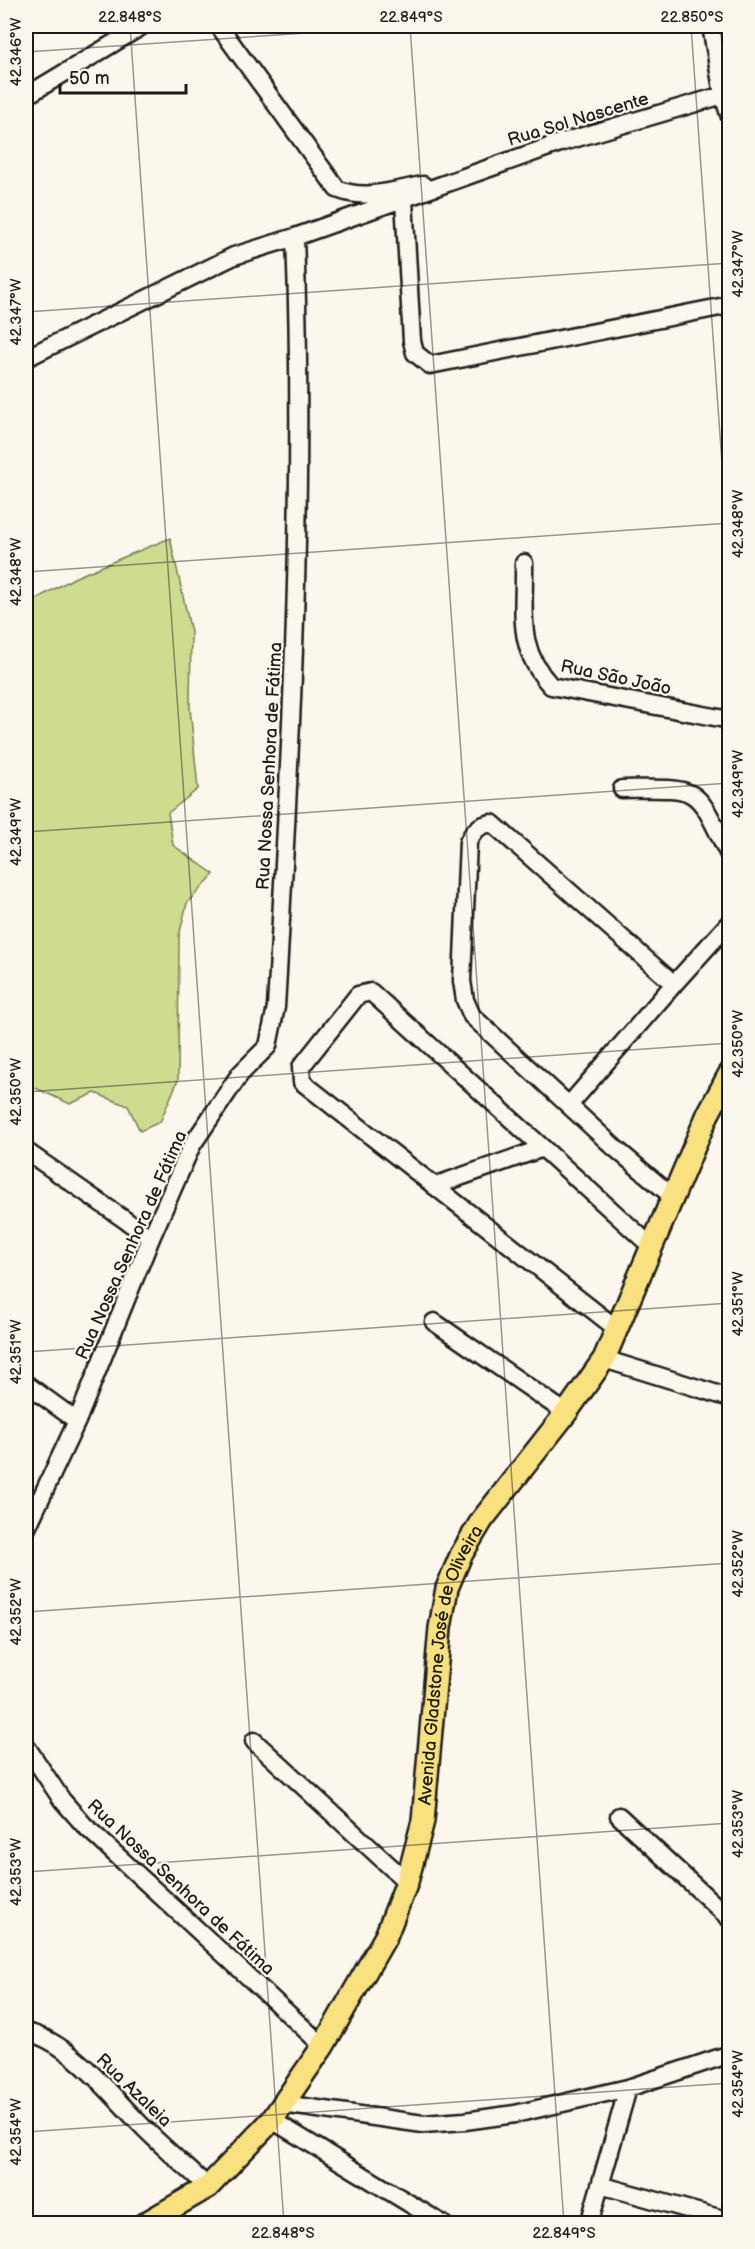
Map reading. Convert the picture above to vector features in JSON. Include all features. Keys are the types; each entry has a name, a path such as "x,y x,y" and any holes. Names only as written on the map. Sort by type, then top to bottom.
{"main road":[{"name":"Avenida Gladstone José de Oliveira","path":"144,2223 208,2187 278,2112 323,2046 386,1936 407,1882 423,1821 440,1628 447,1588 461,1555 482,1520 566,1413 604,1359 708,1114 729,1072"}],"street":[{"path":"26,96 141,26"},
{"name":"Rua Sol Nascente","path":"219,26 337,189 348,194 366,195 445,182"},
{"path":"716,28 723,95 729,117"},
{"name":"Rua Sol Nascente","path":"295,237 560,143 723,95"},
{"path":"404,200 412,340 415,353 430,364 729,305"},
{"path":"26,358 234,256 295,237"},
{"name":"Rua Nossa Senhora de Fátima","path":"26,1530 77,1421 151,1238 192,1145 240,1074 268,1046 276,1007 294,705 300,465 295,237"},
{"name":"Rua São João","path":"524,563 525,644 535,666 551,686 729,720"},
{"path":"622,789 681,788 694,793 705,805 729,856"},
{"path":"673,1197 615,1148 570,1104 472,1016 465,1000 462,981 468,842 474,831 482,825 492,824 674,984"},
{"path":"570,1104 729,922"},
{"path":"617,1329 302,1082 301,1068 361,993 371,992 652,1247"},
{"path":"434,1186 543,1148"},
{"path":"26,1151 151,1238"},
{"path":"434,1322 566,1413"},
{"path":"604,1359 729,1398"},
{"path":"26,1384 77,1421"},
{"path":"254,1741 407,1882"},
{"name":"Rua Nossa Senhora de Fátima","path":"26,1746 62,1800 84,1826 323,2046"},
{"path":"619,1816 729,1919"},
{"name":"Rua Azaleia","path":"26,2032 52,2042 71,2056 148,2133 208,2187"},
{"path":"278,2112 423,2124 465,2121 515,2114 628,2088 729,2054"},
{"path":"588,2223 628,2088"},
{"path":"278,2112 443,2223"},
{"path":"600,2185 729,2222"}],"green space":[{"path":"170,538 191,632 190,708 198,789 168,813 173,845 214,874 187,903 179,936 178,1080 160,1122 140,1131 128,1106 95,1093 70,1104 33,1087 26,1077 26,616 34,600 76,577"}]}
